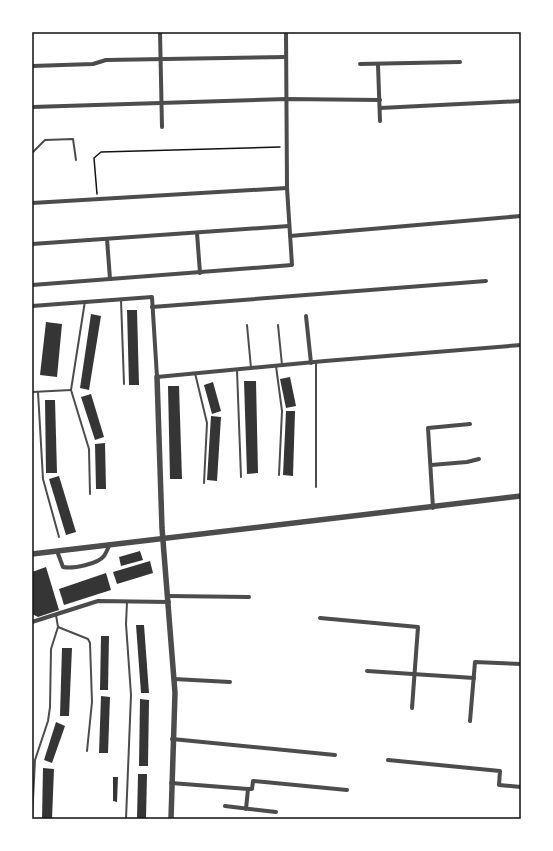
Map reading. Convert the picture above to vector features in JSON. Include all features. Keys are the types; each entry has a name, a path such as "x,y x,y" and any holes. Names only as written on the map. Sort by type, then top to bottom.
{"street":[{"path":"160,32 162,128"},
{"path":"32,285 292,265 287,188 286,32"},
{"path":"32,66 93,64 106,60 286,58"},
{"path":"360,64 378,65 460,62"},
{"path":"378,65 380,121"},
{"path":"32,107 161,105 286,99 380,100"},
{"path":"380,108 521,101"},
{"path":"32,203 287,188"},
{"path":"290,236 521,216"},
{"path":"32,244 289,226"},
{"path":"197,232 200,273"},
{"path":"107,239 110,279"},
{"path":"152,307 486,281"},
{"path":"32,306 120,298 152,297 157,377 162,528 164,538 175,693 172,739 171,819"},
{"path":"306,316 313,363"},
{"path":"157,377 521,345"},
{"path":"433,508 428,428 470,424"},
{"path":"431,465 467,462 479,459"},
{"path":"32,554 433,508 521,496"},
{"path":"57,551 63,567 70,568 99,560 104,556 110,544"},
{"path":"32,622 98,601 249,597"},
{"path":"320,618 418,627 412,708"},
{"path":"470,720 475,662 521,664"},
{"path":"367,671 474,678"},
{"path":"174,679 230,682"},
{"path":"172,739 335,755"},
{"path":"388,760 500,771 499,785 521,787"},
{"path":"171,783 248,789 252,788 253,781 347,790"},
{"path":"246,809 248,789"},
{"path":"225,806 276,812"}],"lane":[{"path":"32,153 45,140 73,140 76,160"},
{"path":"120,298 124,384"},
{"path":"85,301 71,390 89,449 90,494"},
{"path":"247,325 251,369"},
{"path":"278,325 282,366"},
{"path":"313,363 316,487"},
{"path":"276,366 282,411 280,475"},
{"path":"237,370 241,477"},
{"path":"195,374 207,423 204,482"},
{"path":"32,392 71,390"},
{"path":"38,392 43,479 59,537"},
{"path":"126,819 131,695 126,624 127,601"},
{"path":"32,819 35,760 48,721 51,649 58,627 56,615"},
{"path":"58,627 88,639 90,643 92,702 87,751"}],"path":[{"path":"97,198 94,158 101,152 284,147"}],"building":[{"path":"127,310 137,310 139,385 129,385"},
{"path":"91,314 101,316 89,390 80,388"},
{"path":"46,322 62,324 57,377 40,375"},
{"path":"290,377 296,406 286,408 280,379"},
{"path":"244,381 256,381 258,473 247,474"},
{"path":"213,382 221,411 212,414 204,385"},
{"path":"168,386 179,386 182,479 170,479"},
{"path":"91,394 104,437 95,440 81,397"},
{"path":"45,400 55,400 57,473 46,473"},
{"path":"286,411 295,411 293,476 283,475"},
{"path":"211,416 221,417 217,481 207,480"},
{"path":"105,443 106,489 96,489 95,444"},
{"path":"59,476 76,532 66,535 49,479"},
{"path":"140,551 143,560 121,566 119,557"},
{"path":"150,561 153,573 117,584 113,572"},
{"path":"46,567 59,610 38,617 32,614 32,572"},
{"path":"106,573 111,590 64,605 59,589"},
{"path":"136,625 144,625 149,693 141,693"},
{"path":"101,636 109,636 108,690 100,690"},
{"path":"62,648 72,648 69,716 60,716"},
{"path":"101,696 110,697 108,753 99,753"},
{"path":"140,699 149,700 148,766 139,766"},
{"path":"56,722 65,726 52,763 44,760"},
{"path":"43,768 54,769 52,819 42,819"},
{"path":"138,774 147,774 146,819 137,819"},
{"path":"113,777 118,777 117,802 113,801"}]}
